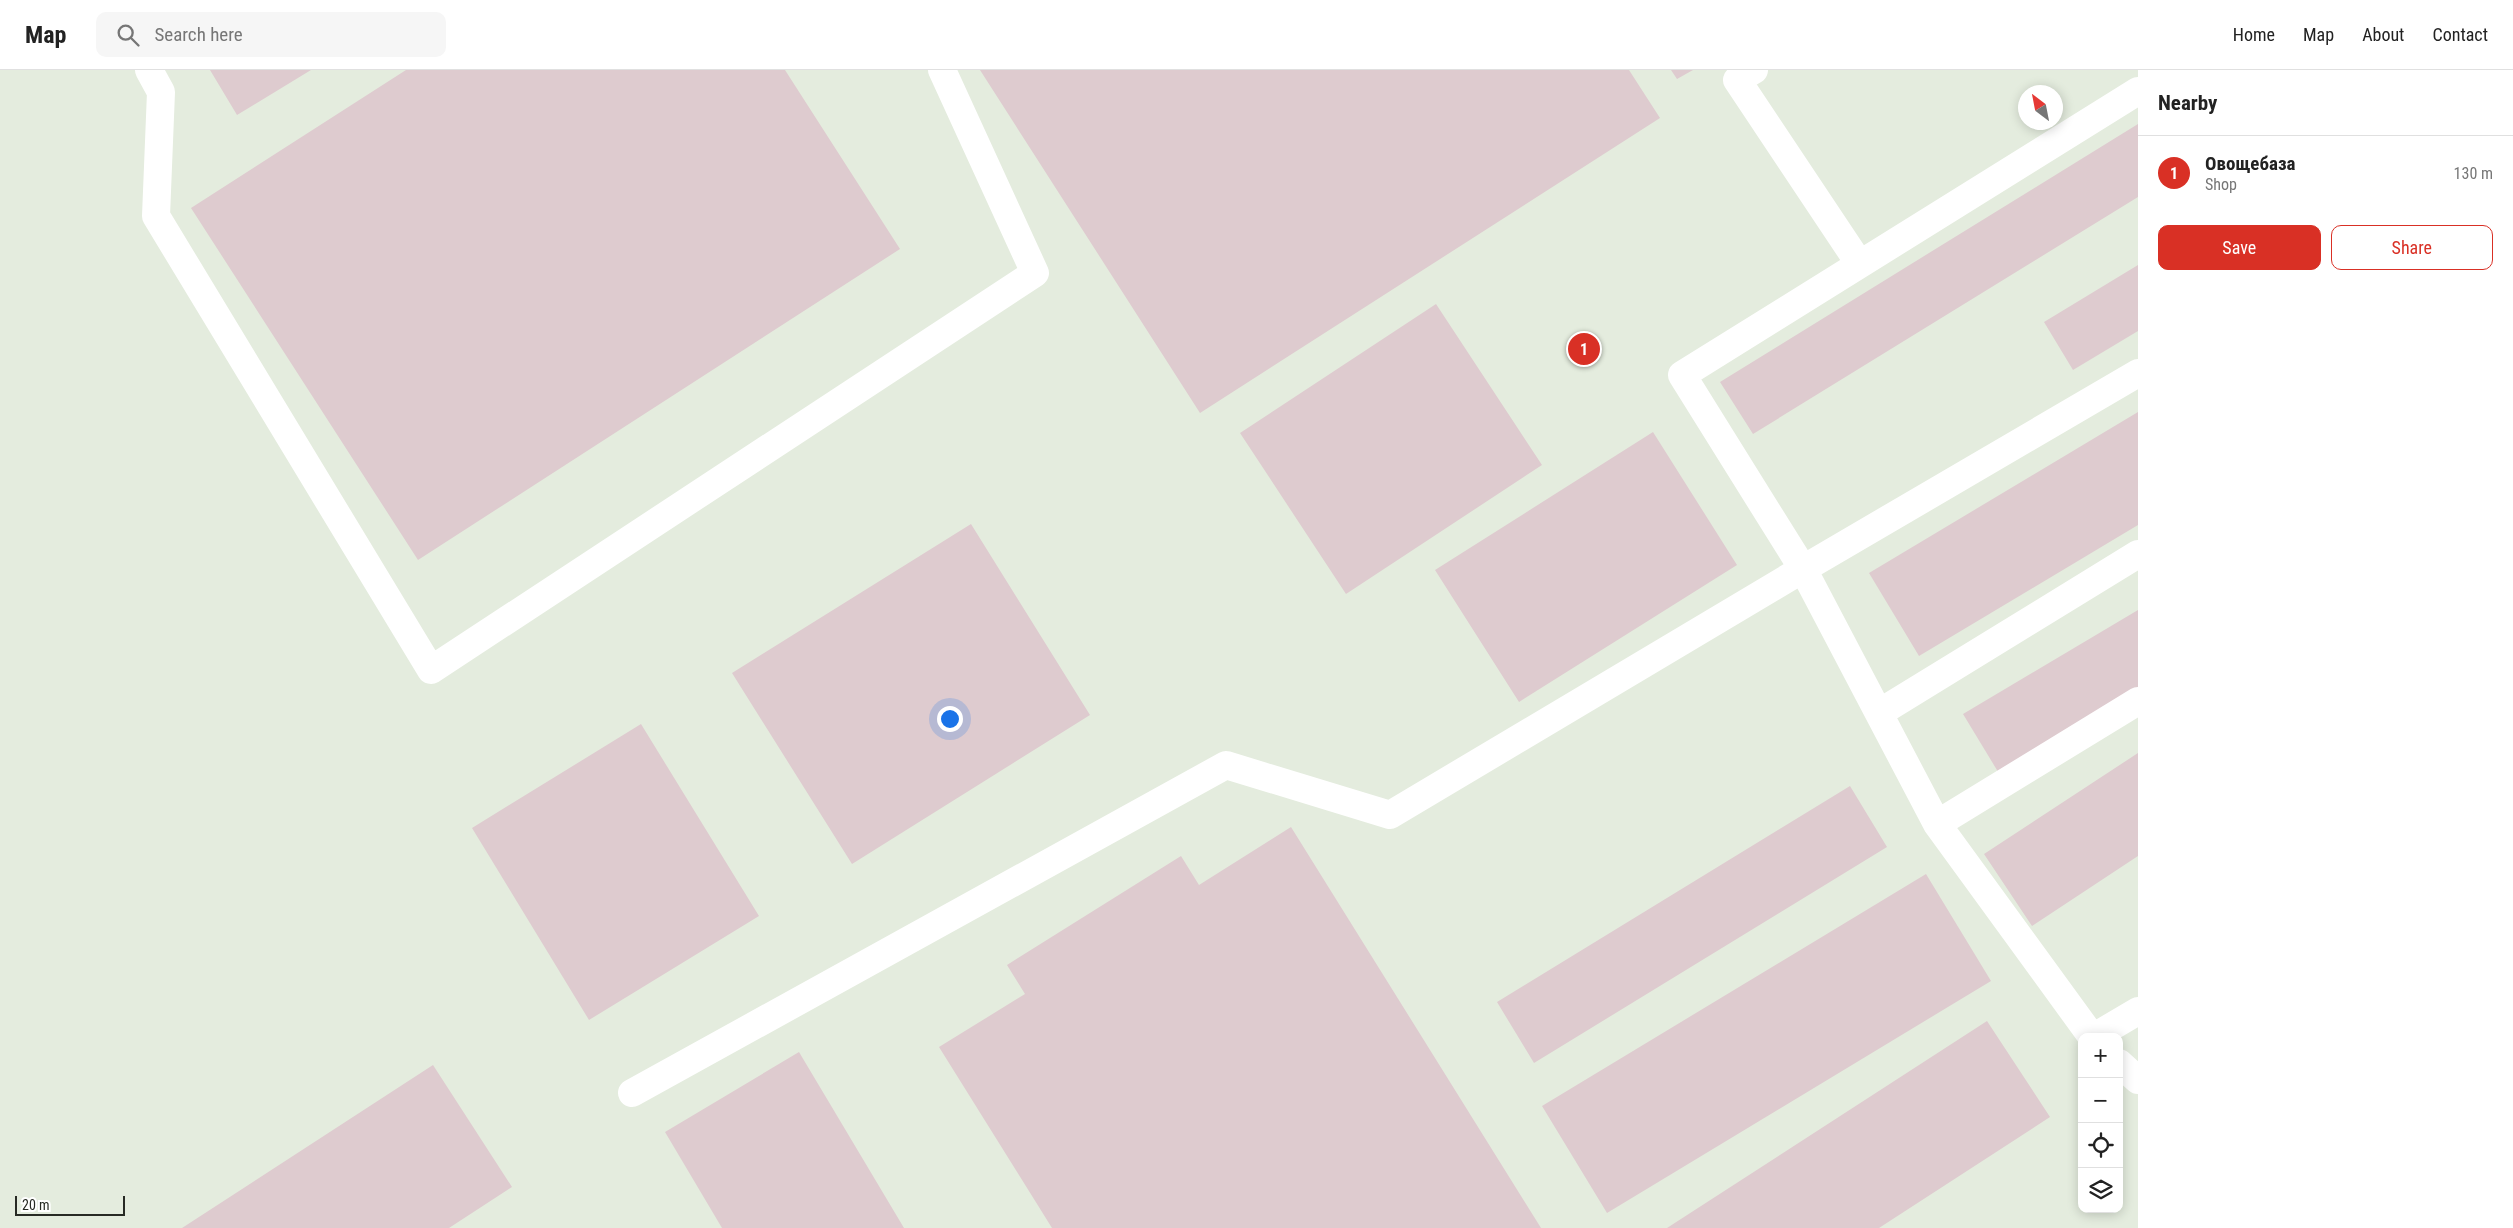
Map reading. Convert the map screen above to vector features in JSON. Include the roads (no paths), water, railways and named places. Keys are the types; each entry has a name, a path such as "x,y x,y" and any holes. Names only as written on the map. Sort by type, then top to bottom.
{"lane":[{"path":"149,70 161,92 156,216 431,670 1035,273 942,70"},
{"path":"1754,70 1737,80 1859,263"},
{"path":"2090,1033 1937,824 1803,569 1682,376 1859,263 2138,91"},
{"path":"632,1092 1226,765 1390,815 1803,569 2138,373"},
{"path":"1880,713 2138,554"},
{"path":"1937,824 2138,701"},
{"path":"2100,1033 2138,1011"},
{"path":"2123,1067 2138,1080"}],"place":[{"name":"Овощебаза","path":"1584,349"}]}
